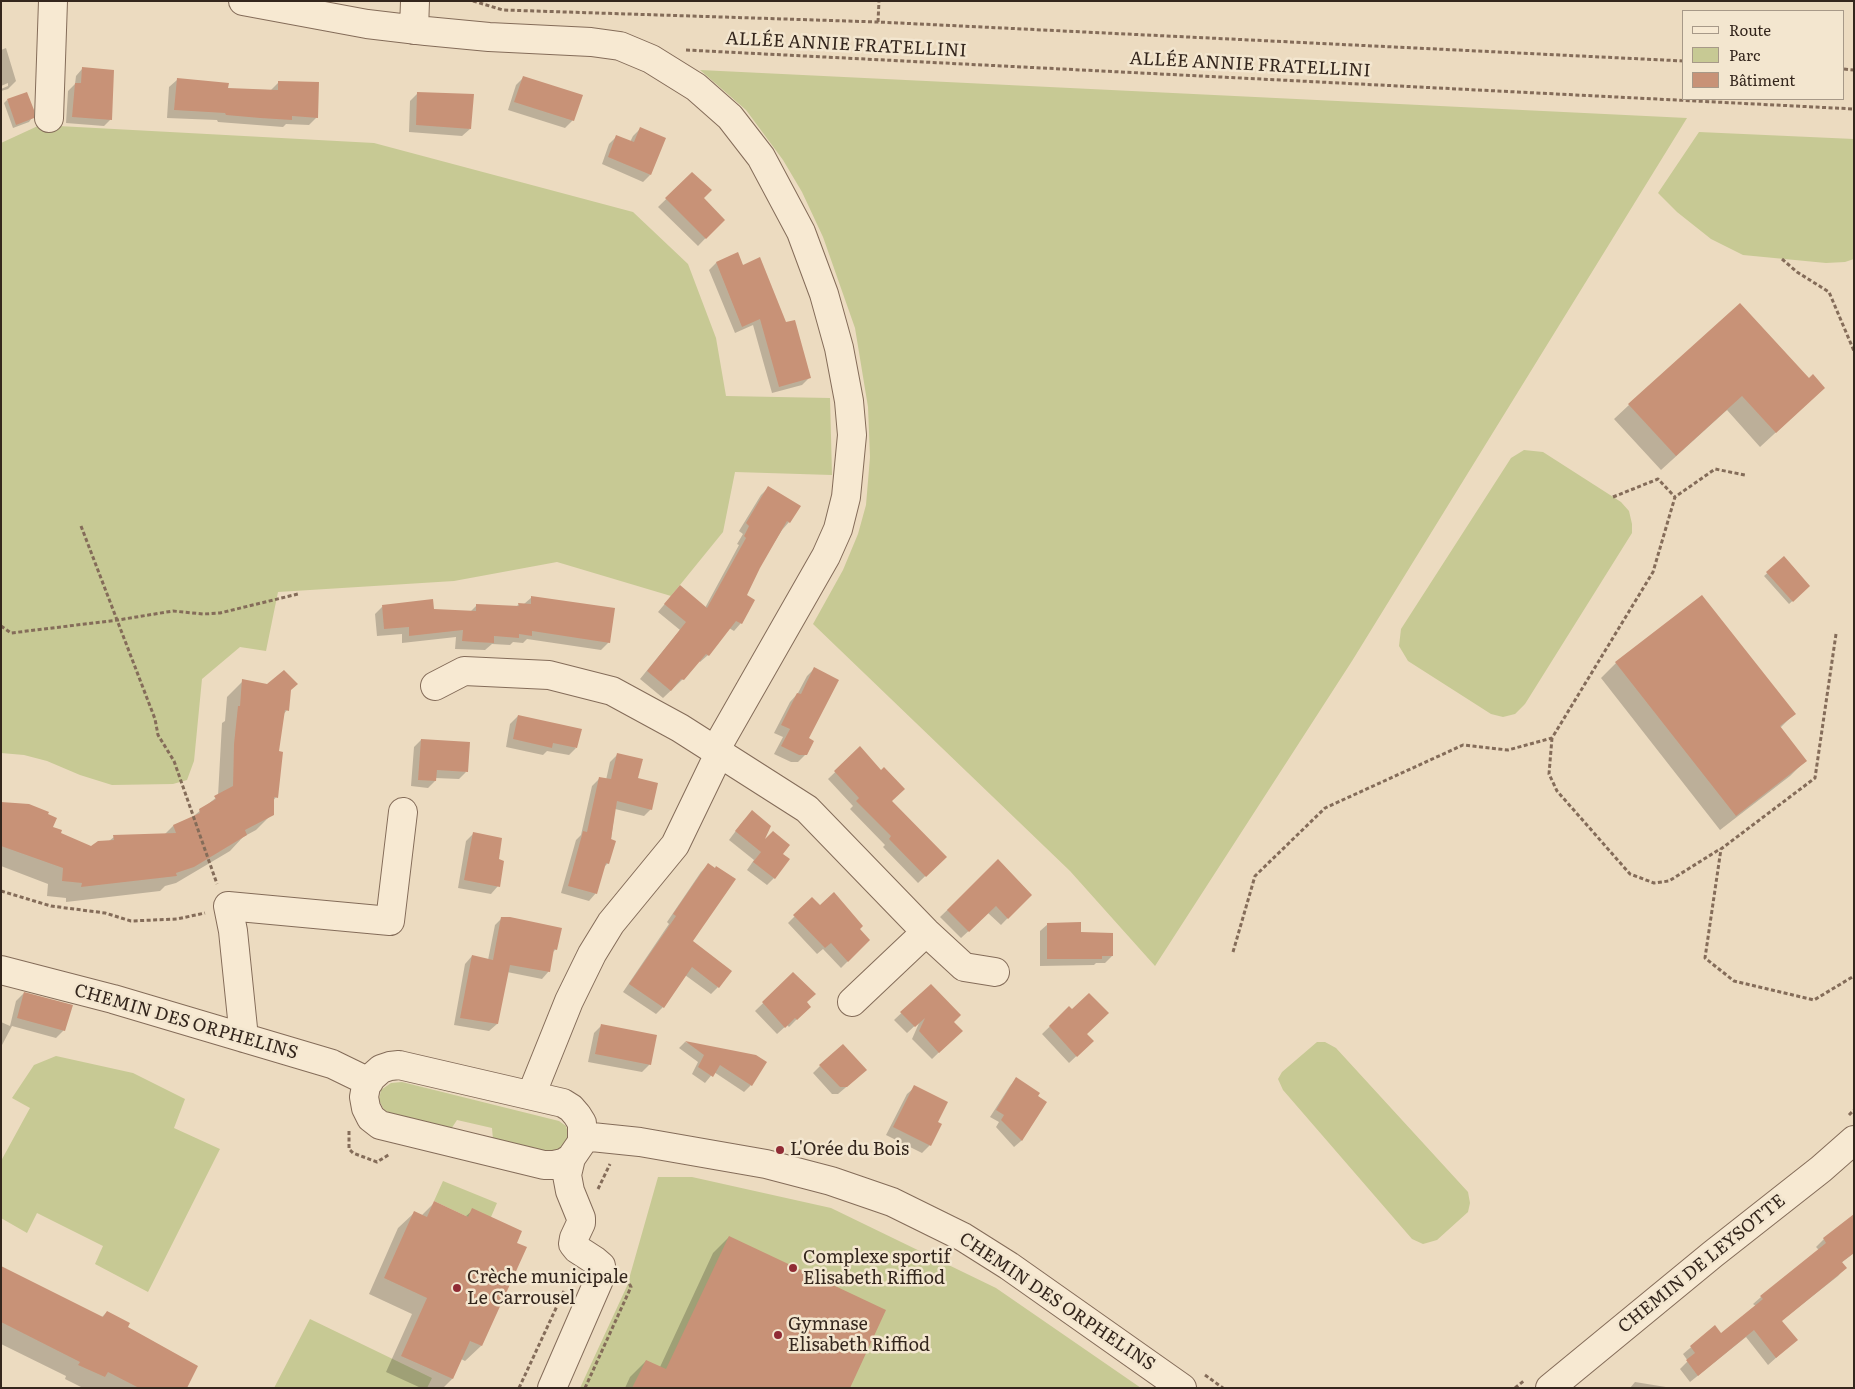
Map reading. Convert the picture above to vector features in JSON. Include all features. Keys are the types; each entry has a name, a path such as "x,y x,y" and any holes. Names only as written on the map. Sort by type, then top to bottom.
{"street":[{"path":"49,118 53,1"},
{"path":"243,1 368,24 414,30 489,37 591,42 620,46 651,59 696,87 710,99 730,117 761,157 801,232 824,294 839,348 849,401 852,435 846,497 838,529 826,556 721,740 715,762 690,818 675,845 611,923 592,954 569,1001 536,1083 534,1096"},
{"path":"414,30 415,1"},
{"path":"435,686 464,671 549,675 612,690 680,728 807,809 926,932 964,967 995,972"},
{"path":"244,1038 233,931 228,906 390,921 403,812"},
{"path":"852,1002 926,932"},
{"name":"CHEMIN DES ORPHELINS","path":"1,970 113,999 332,1064 369,1082"},
{"path":"552,1388 602,1273 601,1266 577,1249 574,1244 574,1238 581,1223 581,1218 570,1191 567,1175 577,1147 582,1124 577,1115 571,1108 562,1103 400,1065 381,1069 372,1077 364,1097 366,1108 380,1126 544,1165 556,1164 577,1147"},
{"name":"CHEMIN DE LEYSOTTE","path":"1565,1383 1854,1140"},
{"name":"CHEMIN DES ORPHELINS","path":"577,1147 640,1142 766,1164 831,1182 892,1202 963,1237 1009,1266 1182,1388"}],"path":[{"path":"473,1 503,10 878,22 1682,61"},
{"path":"878,22 879,1"},
{"name":"ALLÉE ANNIE FRATELLINI","path":"651,59 657,49 1854,109"},
{"path":"1782,260 1829,292 1854,351"},
{"path":"1745,475 1715,468 1675,497 1653,572 1552,738 1550,774 1557,791 1630,874 1654,883 1669,880 1721,848 1815,778 1836,634"},
{"path":"1613,497 1658,479 1675,497"},
{"path":"1,891 51,906 105,913 131,921 177,920 228,906 220,892 174,761 158,736 155,719 81,526"},
{"path":"1,626 11,633 174,611 203,614 220,613 298,594"},
{"path":"1233,952 1255,876 1325,808 1463,745 1508,750 1552,738"},
{"path":"1721,848 1705,958 1734,981 1814,1000 1854,976"},
{"path":"594,1196 610,1166"},
{"path":"520,1388 565,1288"}],"green space":[{"path":"700,70 1687,118 1352,661 1155,966 1070,871 813,624 843,570 858,534 866,505 870,457 868,407 855,328 823,237 802,192 783,160 746,110"},
{"path":"40,125 374,143 633,212 688,264 716,338 726,396 830,398 832,475 735,472 723,532 671,596 557,562 454,581 278,592 266,651 240,647 202,679 194,761 187,780 173,784 112,785 80,775 47,761 24,755 1,753 1,143"},
{"path":"1699,132 1854,139 1854,259 1845,262 1826,263 1743,255 1711,239 1677,212 1658,193"},
{"path":"1524,450 1543,452 1621,502 1629,511 1632,533 1525,704 1515,714 1503,717 1491,714 1408,661 1399,646 1401,629 1511,458"},
{"path":"1317,1042 1325,1042 1336,1048 1468,1192 1470,1203 1468,1212 1437,1240 1423,1244 1412,1239 1283,1090 1278,1079 1282,1072"},
{"path":"56,1056 133,1073 185,1099 174,1128 220,1149 148,1292 95,1264 103,1246 37,1213 27,1233 1,1218 1,1161 30,1108 12,1098 34,1065"},
{"path":"402,1082 559,1121 566,1126 569,1136 562,1150 551,1154 493,1140 492,1128 457,1120 451,1129 394,1115 384,1110 379,1100 381,1090 391,1083"},
{"name":"Complexe sportif Elisabeth Riffiod","path":"658,1177 692,1177 831,1208 996,1288 1141,1388 580,1388 627,1286"},
{"path":"443,1181 497,1203 491,1217 468,1217 434,1201"},
{"path":"310,1319 432,1378 427,1388 274,1388"}],"building":[{"path":"82,67 114,70 112,120 72,117 75,83 81,83"},
{"path":"523,76 583,95 574,121 514,102"},
{"path":"177,78 229,83 228,88 278,90 278,81 319,82 318,118 292,116 292,120 174,110"},
{"path":"27,92 34,110 34,118 16,125 7,99"},
{"path":"417,92 474,94 471,129 416,125"},
{"path":"640,127 666,138 651,175 608,157 616,135 634,142"},
{"path":"692,172 712,190 704,198 725,220 706,239 665,198"},
{"path":"738,252 743,265 760,257 786,322 795,320 811,378 779,387 760,319 742,327 716,262"},
{"path":"1740,303 1809,378 1813,374 1825,388 1776,433 1742,396 1676,456 1628,404"},
{"path":"768,486 801,506 790,523 787,521 760,568 747,595 755,600 742,624 736,621 709,656 706,654 684,680 681,679 671,691 647,671 686,622 664,604 680,585 707,608 746,538 744,536 749,526 746,523"},
{"path":"1784,556 1810,586 1793,602 1766,572"},
{"path":"1702,595 1796,714 1780,726 1807,761 1736,816 1615,662"},
{"path":"531,596 615,608 610,643 532,631 532,636 519,634 519,638 494,636 494,643 475,642 462,641 463,630 409,636 409,627 384,629 382,605 433,599 434,609 476,611 476,604 519,606 518,603 531,604"},
{"path":"814,667 839,680 809,738 814,741 807,755 799,755 781,746 790,729 781,725 797,693 801,694"},
{"path":"284,670 298,684 291,690 289,711 285,710 279,751 283,752 278,798 274,797 274,815 245,830 247,835 194,867 176,873 177,876 81,887 82,883 62,881 63,868 1,846 1,802 29,804 49,812 48,814 57,818 53,827 62,830 61,833 91,846 98,841 114,840 113,835 176,833 173,825 200,813 199,809 216,799 214,796 233,786 234,744 242,679 267,684"},
{"path":"518,715 582,729 577,748 553,743 552,748 513,739"},
{"path":"421,739 470,742 468,772 437,770 436,781 418,780"},
{"path":"860,746 881,770 884,767 905,789 892,801 947,857 926,877 889,839 891,836 856,801 859,798 834,771"},
{"path":"617,753 643,759 638,778 658,783 652,810 617,801 611,839 616,841 609,864 606,863 597,894 568,886 583,831 587,832 599,777 611,779"},
{"path":"752,810 771,826 765,839 773,831 790,845 783,854 790,859 775,879 753,862 761,852 735,831"},
{"path":"473,832 502,838 499,859 504,861 500,887 464,880"},
{"path":"998,859 1032,895 1008,919 996,906 969,932 947,910"},
{"path":"708,863 736,879 693,941 732,971 719,988 692,967 664,1008 629,984 676,916 673,914"},
{"path":"834,892 863,926 860,929 870,940 848,962 831,943 825,948 793,915 812,897 820,905"},
{"path":"501,917 510,917 562,928 557,950 554,949 550,972 510,965 498,1024 460,1018 472,955 493,960"},
{"path":"1081,922 1081,932 1113,933 1113,956 1102,956 1102,959 1047,959 1047,923"},
{"path":"793,972 816,994 807,1002 811,1007 785,1028 762,1002"},
{"path":"931,984 961,1015 954,1022 963,1031 939,1053 919,1031 925,1018 915,1027 900,1012"},
{"path":"24,992 73,1005 65,1031 17,1018"},
{"path":"1089,993 1109,1013 1087,1034 1094,1041 1077,1057 1049,1026 1069,1006 1072,1009"},
{"path":"601,1024 657,1035 651,1065 595,1054"},
{"path":"685,1041 756,1055 767,1062 752,1086 720,1065 713,1077 698,1067 704,1055"},
{"path":"843,1044 867,1070 847,1087 840,1087 819,1065"},
{"path":"1016,1077 1040,1093 1038,1096 1047,1102 1022,1141 1001,1120 1004,1115 996,1110"},
{"path":"914,1085 948,1102 938,1122 942,1124 931,1146 893,1127"},
{"name":"Crèche municipale Le Carrousel","path":"434,1201 468,1217 472,1208 522,1231 517,1243 527,1247 482,1346 470,1341 453,1379 401,1356 427,1298 384,1278 414,1211 427,1217"},
{"path":"1854,1214 1854,1253 1842,1262 1847,1268 1782,1321 1798,1340 1776,1358 1754,1330 1698,1376 1686,1360 1695,1353 1690,1346 1715,1325 1721,1333 1763,1299 1760,1296 1826,1243 1823,1238"},
{"name":"Gymnase Elisabeth Riffiod","path":"729,1236 886,1310 850,1388 632,1388 646,1360 666,1369"},
{"path":"1,1266 103,1317 107,1311 130,1323 128,1327 198,1366 187,1388 139,1388 108,1372 105,1377 78,1365 80,1362 1,1322"}],"place":[{"name":"L'Orée du Bois","path":"780,1150"},
{"name":"Complexe sportif Elisabeth Riffiod","path":"793,1268"},
{"name":"Crèche municipale Le Carrousel","path":"457,1288"},
{"name":"Gymnase Elisabeth Riffiod","path":"778,1335"}]}
